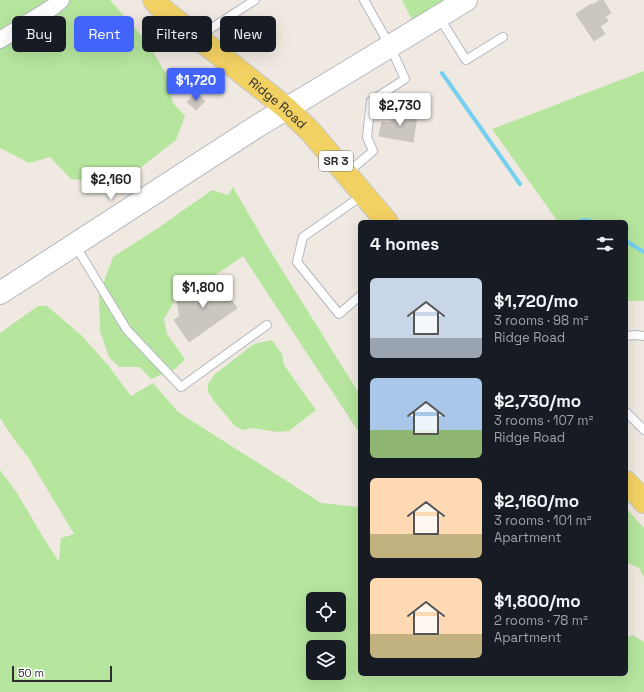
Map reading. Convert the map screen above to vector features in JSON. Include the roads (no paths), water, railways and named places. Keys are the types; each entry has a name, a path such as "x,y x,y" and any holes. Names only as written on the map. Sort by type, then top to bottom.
{"main road":[{"name":"Ridge Road","path":"154,0 171,16"},
{"path":"0,293 252,129 466,0"},
{"name":"Ridge Road","path":"212,49 286,108 310,130 385,220"},
{"path":"628,484 644,502"}],"street":[{"path":"0,40 53,7 61,0"}],"lane":[{"path":"212,27 255,0"},
{"path":"346,174 373,151 367,137 371,101 405,79 390,46 364,0"},
{"path":"439,16 466,60 503,37"},
{"path":"358,298 339,314 297,262 303,237 363,194"},
{"path":"74,245 127,330 181,387 267,325"},
{"path":"628,336 644,336"},
{"path":"628,414 644,430"}],"waterway":[{"path":"442,73 520,184"},
{"path":"628,242 644,252"}]}
